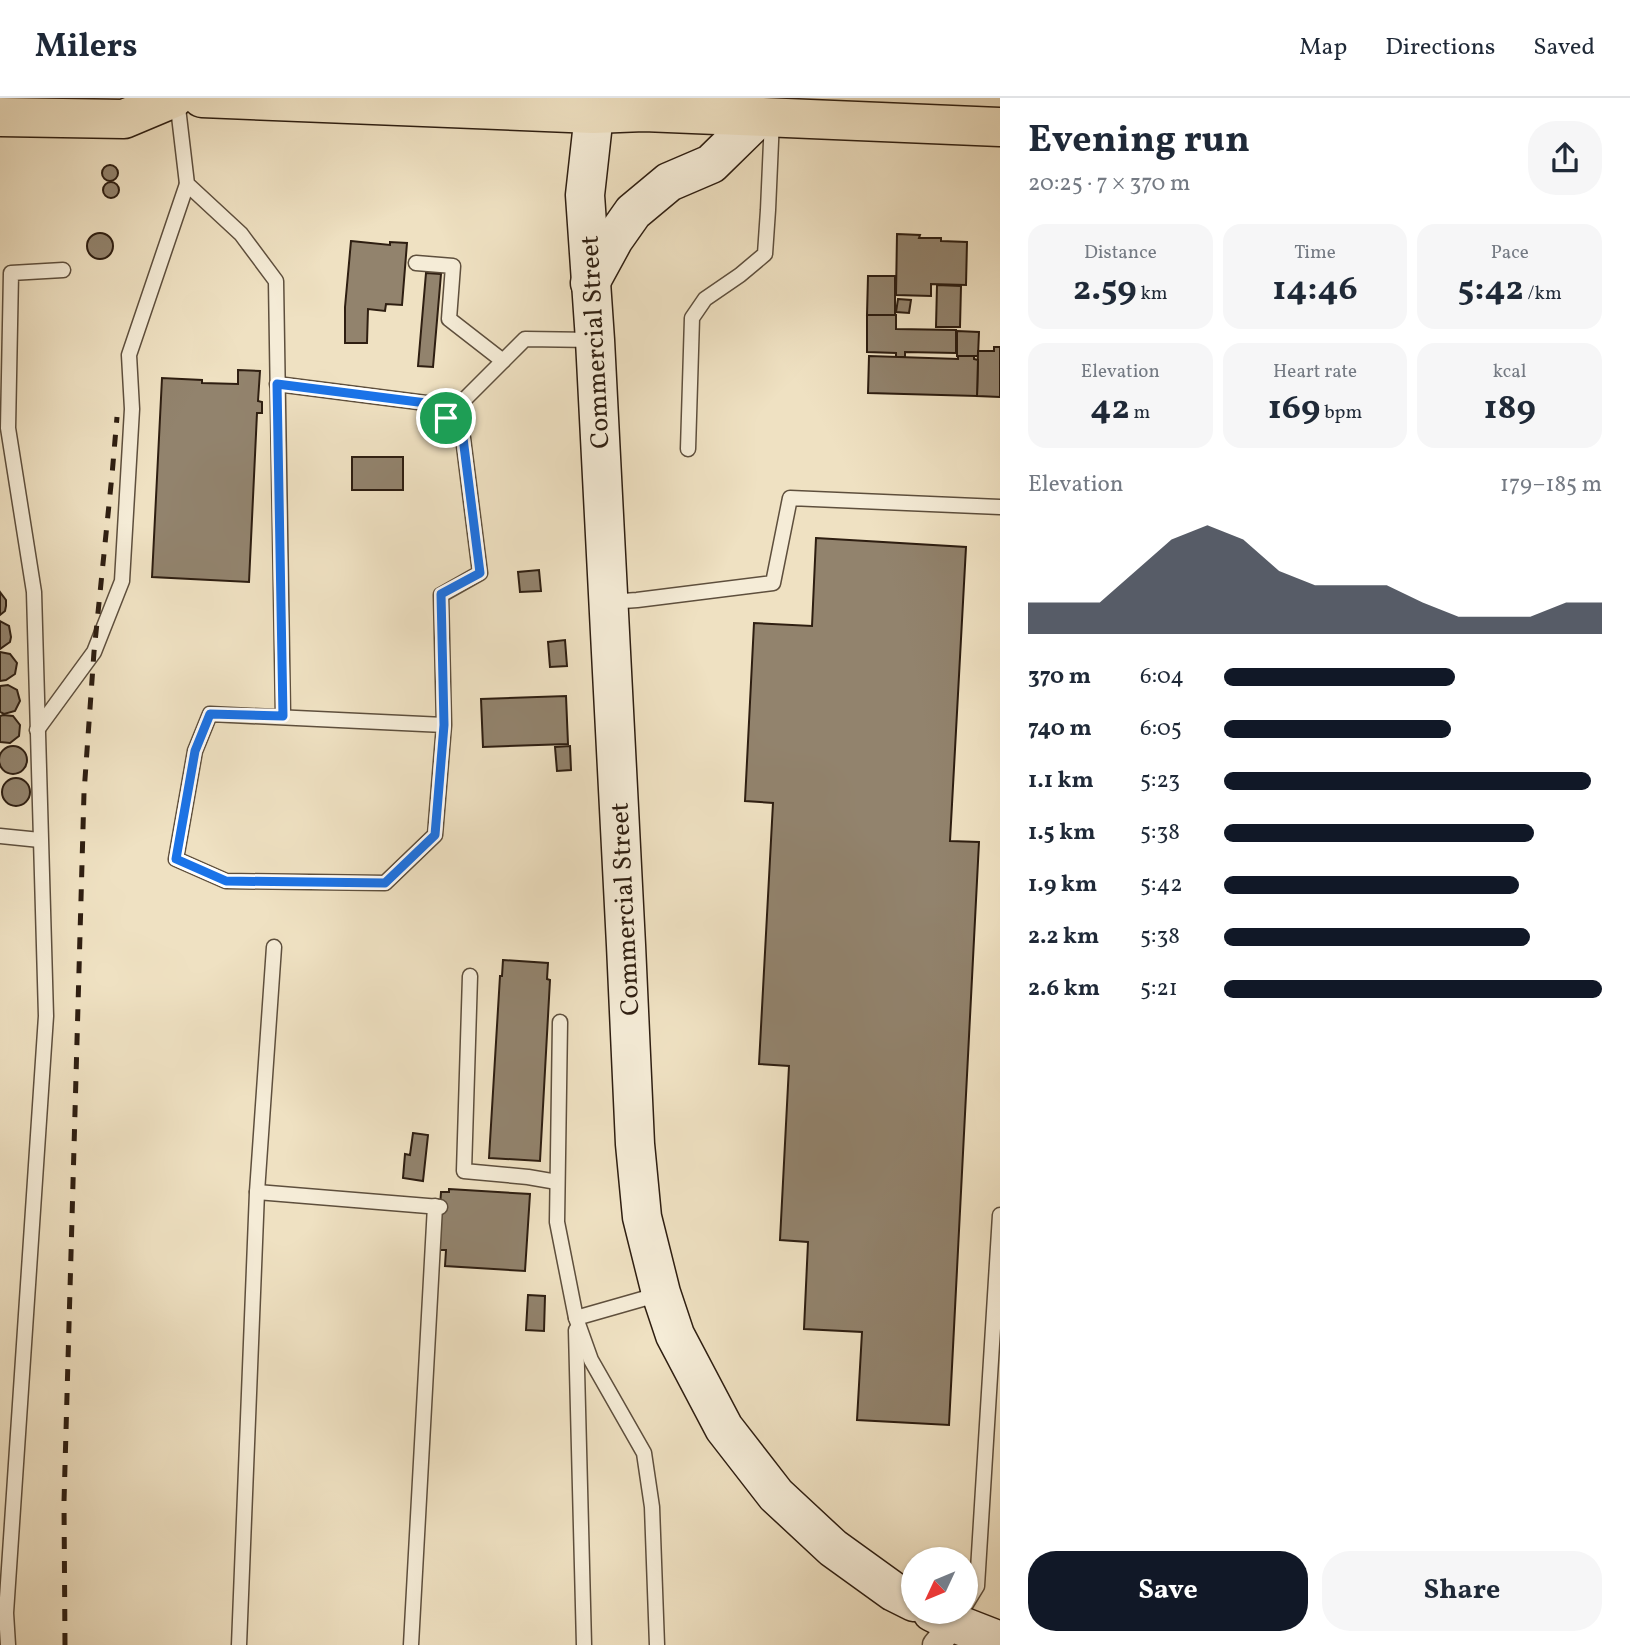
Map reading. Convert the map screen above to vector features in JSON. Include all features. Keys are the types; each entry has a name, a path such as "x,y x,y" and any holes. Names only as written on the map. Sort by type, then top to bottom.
{"main road":[{"path":"0,117 124,119 175,98"},
{"path":"201,98 594,106 644,112 1000,127"},
{"name":"Commercial Street","path":"594,106 585,195 595,340 635,1144 642,1217 661,1293 675,1335 724,1428 776,1494 833,1548 901,1596"},
{"path":"590,283 614,239 633,212 669,182 711,164 765,117"},
{"path":"961,1624 1000,1641"}],"lane":[{"path":"37,730 94,652 122,581 132,409 129,355 187,184 175,98"},
{"path":"688,449 692,318 705,299 765,254 768,210 765,117"},
{"path":"187,184 241,234 276,281 283,716"},
{"path":"416,263 453,266 449,319 503,361"},
{"path":"8,1645 3,1612 46,1016 34,592 4,428 11,273 62,270"},
{"path":"0,308 10,321"},
{"path":"446,418 524,339 595,340"},
{"path":"277,384 434,404 463,438 480,573 441,594 444,725 435,835 385,883 226,881 176,859 195,751 210,714 444,725"},
{"path":"608,602 773,583 790,498 1000,507"},
{"path":"0,836 40,840"},
{"path":"239,1645 257,1192 274,947"},
{"path":"470,976 464,1171 557,1182"},
{"path":"561,1022 557,1222 576,1318 591,1360 644,1452 652,1507 657,1645"},
{"path":"257,1192 437,1206 411,1645"},
{"path":"978,1570 1000,1216"},
{"path":"576,1318 661,1293"},
{"path":"576,1318 584,1645"}],"building":[{"path":"110,165 116,167 116,179 110,181 104,179 102,173 104,167"},
{"path":"111,182 117,184 117,196 111,198 105,196 103,190 105,184"},
{"path":"100,233 109,237 113,246 109,255 100,259 91,255 87,246 91,237"},
{"path":"897,234 967,242 966,285 931,284 931,296 896,295"},
{"path":"351,241 390,245 390,242 407,243 402,305 386,304 385,311 368,309 367,343 345,343 345,307"},
{"path":"426,273 441,274 433,367 418,366"},
{"path":"868,276 895,276 895,315 867,315"},
{"path":"937,285 961,286 960,327 936,327"},
{"path":"898,299 911,300 909,313 896,312"},
{"path":"867,315 896,315 896,329 956,330 956,353 905,352 905,357 896,357 896,353 867,352"},
{"path":"957,331 979,332 978,356 957,356"},
{"path":"994,347 1000,347 1000,397 977,396 978,351 994,351"},
{"path":"869,356 958,359 958,356 974,356 974,359 978,360 977,396 868,393"},
{"path":"238,370 260,371 258,401 262,402 262,413 257,413 249,582 152,577 162,378 238,384"},
{"path":"352,457 403,457 403,490 352,490"},
{"path":"816,538 966,547 950,841 979,842 949,1425 857,1420 862,1332 804,1329 808,1242 780,1240 789,1066 759,1064 773,803 745,801 754,623 812,626"},
{"path":"539,570 541,591 520,592 518,572"},
{"path":"0,592 6,600 6,606 0,615"},
{"path":"0,621 9,626 11,637 10,642 0,649"},
{"path":"565,640 567,666 550,667 548,642"},
{"path":"0,652 10,654 17,663 15,674 0,681"},
{"path":"8,685 17,690 20,701 15,711 4,714 0,712 0,686"},
{"path":"566,696 568,744 483,747 481,699"},
{"path":"0,716 13,716 20,725 19,736 10,743 0,742"},
{"path":"13,746 23,750 27,760 23,770 13,774 3,770 -1,760 3,750"},
{"path":"570,746 571,770 557,771 555,747"},
{"path":"16,778 26,782 30,792 26,802 16,806 6,802 2,792 6,782"},
{"path":"503,960 548,963 547,979 550,980 540,1161 489,1158"},
{"path":"413,1133 428,1135 423,1181 403,1178 405,1154 410,1155"},
{"path":"449,1189 530,1194 525,1271 445,1266 446,1250 437,1250 441,1192 449,1192"},
{"path":"528,1295 545,1296 544,1331 526,1330"}],"railway":[{"path":"65,1645 64,1502 84,793 94,652 117,417"}],"route":[{"path":"277,384 434,404 446,418 463,438 480,573 441,594 444,725 435,835 385,883 226,881 176,859 195,751 210,714 283,716 277,384"}]}
